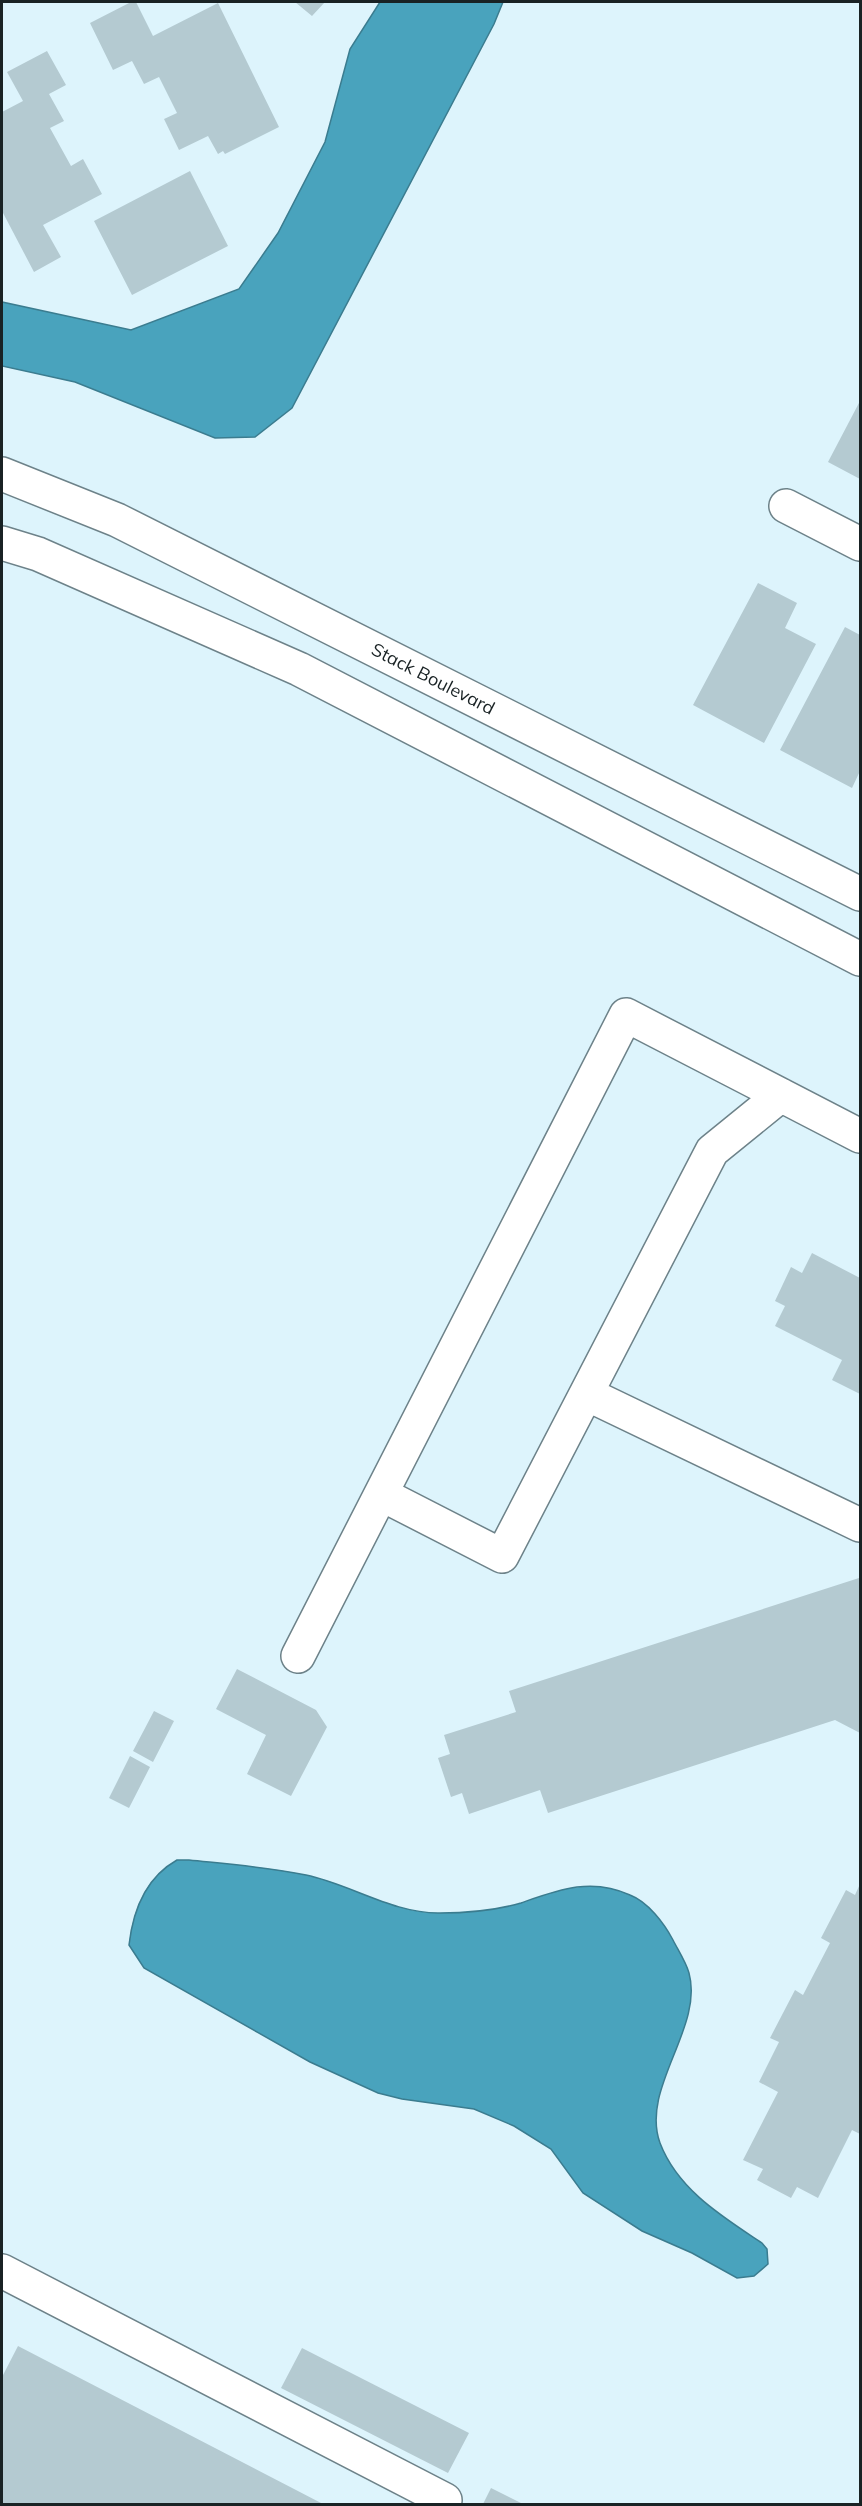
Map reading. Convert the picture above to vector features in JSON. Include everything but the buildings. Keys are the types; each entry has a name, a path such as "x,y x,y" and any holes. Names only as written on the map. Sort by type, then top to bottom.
{"street":[{"name":"Stack Boulevard","path":"2,474 117,520 861,894"},
{"path":"786,506 861,544"},
{"path":"2,543 38,554 299,669 861,959"},
{"path":"298,1656 626,1015 861,1136"},
{"path":"381,1494 502,1556 712,1151 781,1095"},
{"path":"587,1394 861,1525"},
{"path":"2,2271 444,2500 442,2505"}],"water":[{"path":"380,2 503,2 494,24 292,408 255,437 215,438 75,382 2,366 2,302 131,330 239,289 278,233 325,142 350,49"},
{"path":"177,1860 248,1866 306,1875 323,1879 389,1904 423,1912 450,1913 491,1909 521,1903 561,1890 588,1886 616,1890 637,1898 655,1914 682,1956 689,1973 691,1994 688,2015 658,2101 656,2122 660,2143 678,2175 703,2201 762,2243 767,2249 768,2264 754,2276 737,2278 692,2253 642,2231 583,2193 551,2149 514,2126 474,2109 402,2099 378,2093 310,2062 144,1968 129,1945 134,1919 142,1896 149,1886 166,1867"}]}
